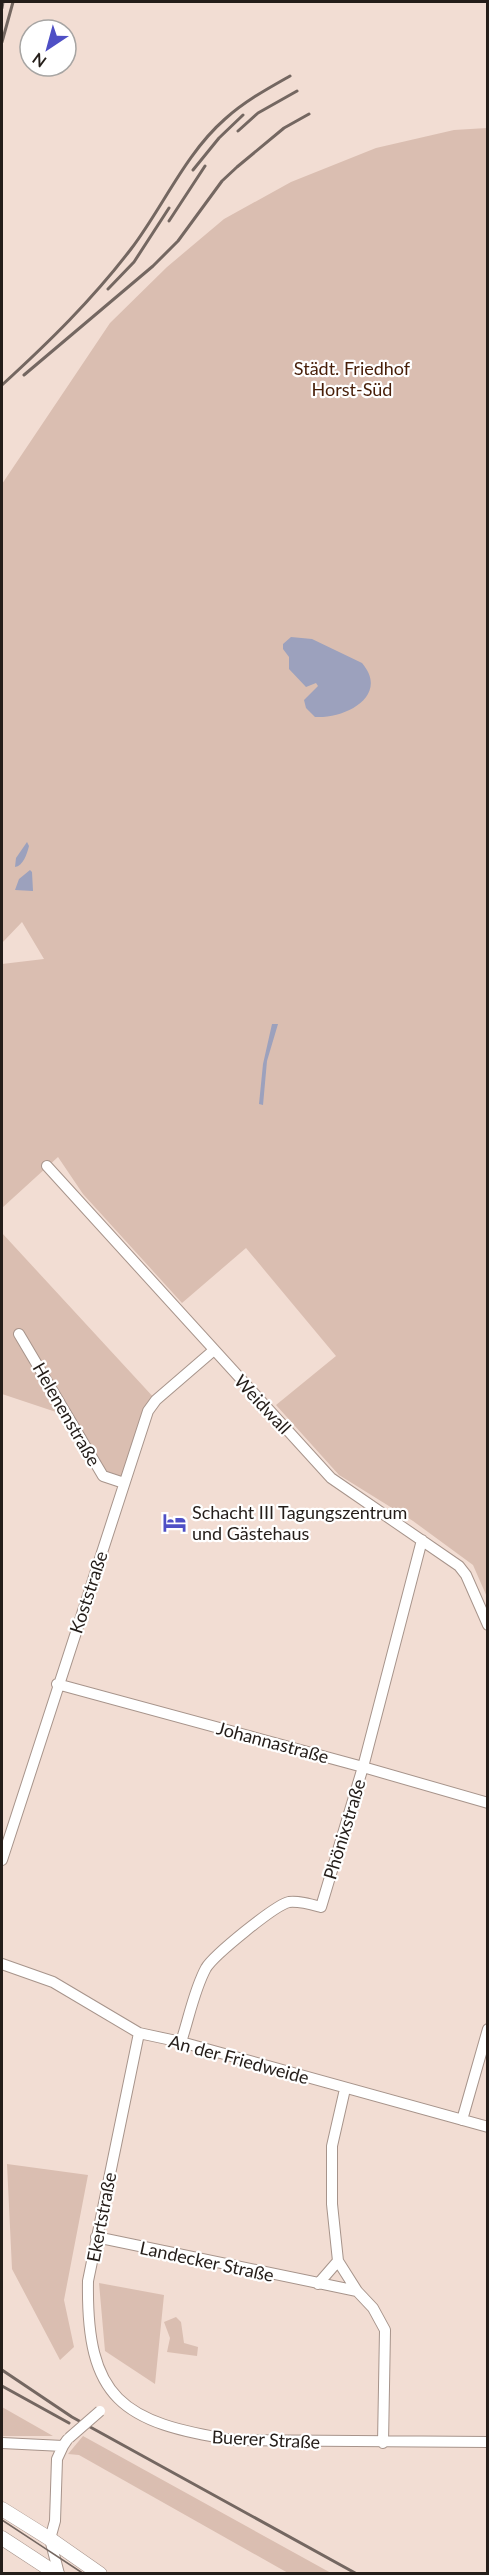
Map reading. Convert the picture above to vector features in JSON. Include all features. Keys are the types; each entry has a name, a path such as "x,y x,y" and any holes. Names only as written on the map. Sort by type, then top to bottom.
{"main road":[{"path":"2,2509 100,2574"},
{"path":"2,2538 58,2574"}],"street":[{"name":"Weidwall","path":"47,1166 331,1478 459,1566 466,1575 488,1625"},
{"name":"Helenenstraße","path":"19,1334 103,1476 124,1483"},
{"name":"Koststraße","path":"2,1860 57,1684 148,1411 156,1400 214,1350"},
{"name":"Phönixstraße","path":"181,2042 202,1977 215,1958 273,1909 287,1902 302,1902 321,1907 363,1767 422,1540"},
{"name":"Johannastraße","path":"57,1684 488,1803"},
{"name":"An der Friedweide","path":"2,1964 53,1982 138,2033 181,2042 488,2127"},
{"path":"462,2120 488,2028"},
{"name":"Ekertstraße","path":"115,2398 94,2359 87,2321 88,2281 138,2033"},
{"path":"345,2089 332,2146 332,2204 338,2261 357,2291 373,2308 385,2330 383,2443"},
{"name":"Landecker Straße","path":"96,2237 357,2291"},
{"path":"318,2284 338,2261"},
{"path":"58,2574 50,2539 55,2521 57,2459 66,2442 115,2398"},
{"name":"Buerer Straße","path":"115,2398 155,2422 194,2434 234,2440 383,2443 488,2442"},
{"path":"2,2443 66,2442"}],"green space":[{"name":"Städt. Friedhof Horst-Süd","path":"487,128 487,1597 473,1565 413,1521 339,1475 276,1405 336,1356 246,1248 182,1303 83,1194 58,1157 2,1208 2,964 44,959 22,922 2,943 2,484 110,323 167,267 224,219 291,182 376,148 454,130"},
{"path":"2,1233 156,1400 124,1483 103,1476 68,1416 2,1394"},
{"path":"7,2164 88,2175 64,2300 74,2347 60,2360 12,2269"},
{"path":"99,2283 164,2295 155,2384 105,2351"},
{"path":"176,2317 181,2322 184,2343 198,2347 197,2356 167,2352 170,2338 164,2322"},
{"path":"2,2407 53,2436 2,2436"},
{"path":"83,2436 331,2573 288,2573 79,2455 68,2454"}],"water":[{"path":"291,637 312,639 362,663 369,675 371,686 367,695 360,703 339,714 315,717 306,708 304,700 318,686 316,683 306,687 289,669 289,657 283,649 283,644"},
{"path":"27,842 29,846 26,856 15,867 16,858"},
{"path":"30,870 33,891 15,890 19,879"},
{"path":"272,1024 278,1024 267,1061 263,1105 259,1104 263,1064"}],"tram line":[{"path":"2,2520 84,2574"}],"railway":[{"path":"2,8 3,2"},
{"path":"2,42 13,2"},
{"path":"2,385 70,320 116,268 143,233 186,164 211,133 240,107 290,76"},
{"path":"238,131 258,113 297,91"},
{"path":"24,375 153,266 178,241 222,181 237,167 284,128 309,114"},
{"path":"193,170 219,138 243,115"},
{"path":"169,221 205,166"},
{"path":"108,289 134,262 169,208"},
{"path":"2,2370 72,2417 357,2574"},
{"path":"2,2386 69,2423"}],"place":[{"name":"Schacht III Tagungszentrum und Gästehaus","path":"174,1522"}]}
